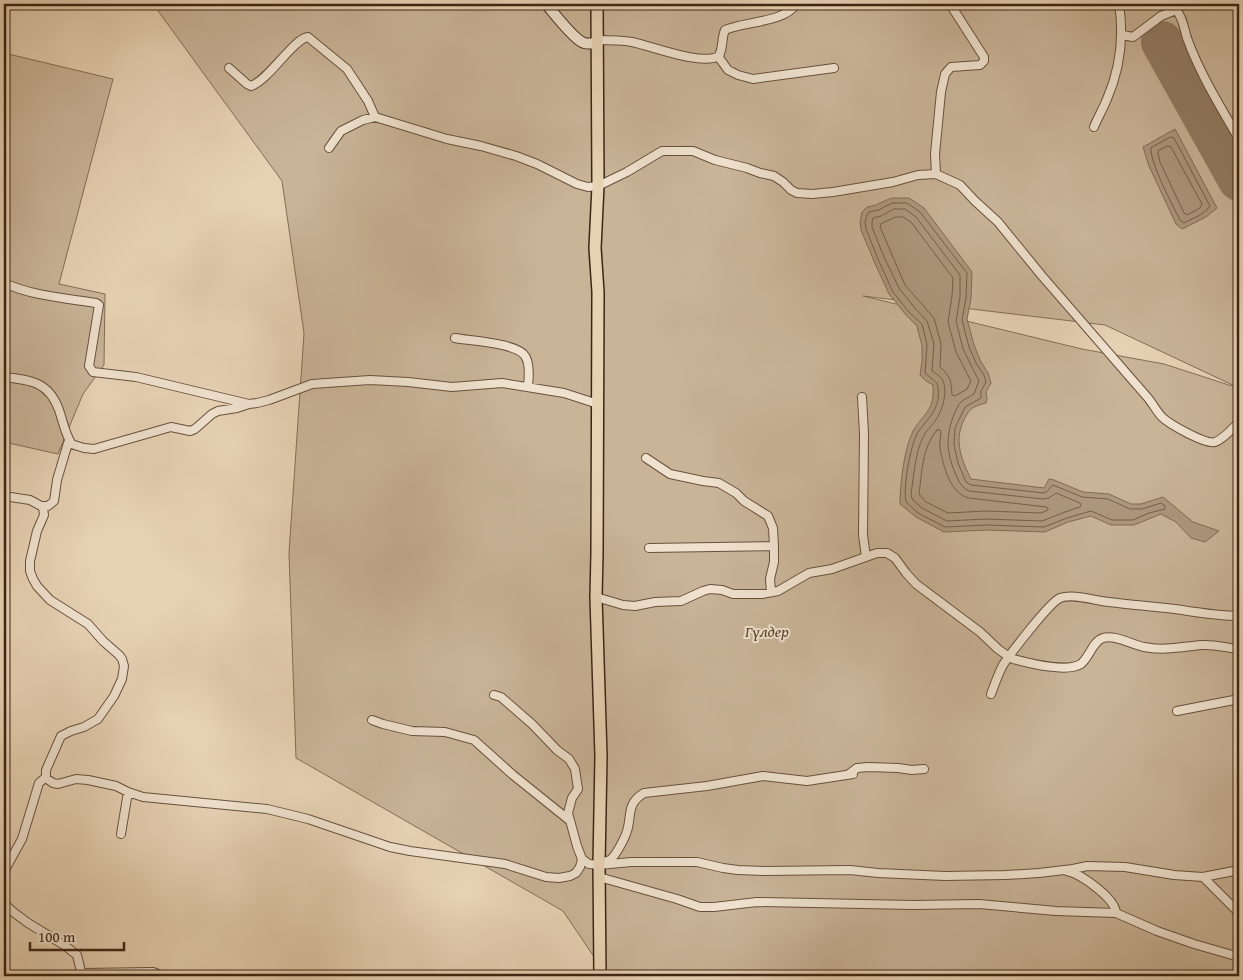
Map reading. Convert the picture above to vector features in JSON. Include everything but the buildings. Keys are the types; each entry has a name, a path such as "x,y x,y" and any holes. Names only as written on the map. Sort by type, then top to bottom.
{"main road":[{"path":"598,4 598,186 595,248 598,292 596,597 601,756 599,865 600,976"}],"street":[{"path":"546,4 572,34 586,44 598,41 631,42 679,55 708,58 718,56 723,47 725,30 749,22 779,16 788,12 796,4"},
{"path":"936,174 935,154 941,92 945,74 951,67 980,65 984,61 984,57 950,4"},
{"path":"1094,127 1118,68 1122,35 1120,4"},
{"path":"1122,35 1133,37 1177,7 1202,74 1239,139"},
{"path":"229,68 251,86 256,84 274,68 298,42 308,37 347,69 368,101 375,118"},
{"path":"718,56 728,70 753,79 834,68"},
{"path":"329,148 341,131 363,120 375,118 447,139 516,156 588,187 598,186 628,172 667,150 693,151 715,160 774,176 797,193 833,192 893,182 918,175 936,174 960,185 998,222 1163,417 1186,432 1210,443 1216,442 1239,422"},
{"path":"4,283 19,290 42,296 99,305 89,366 93,372 136,377 249,404"},
{"path":"455,338 504,345 521,350 526,356 528,363 528,386"},
{"path":"4,377 36,382 45,388 59,409 66,434 71,443 84,448 94,449 171,427 190,431 218,411 269,400 312,384 327,382 370,380 452,387 502,383 564,393 598,404"},
{"path":"862,397 864,434 863,535 866,557"},
{"path":"4,496 30,500 41,506 48,506 54,501 57,480 68,443 71,443"},
{"path":"646,458 670,474 719,483 768,516 773,528 774,546 774,562 770,578 771,592"},
{"path":"41,506 44,515 30,560 30,571 33,580 50,600 88,624 119,655 124,666 122,679 114,696 98,719 61,736 45,772 46,777 52,783 58,784 76,779 88,780 116,786 143,797 267,810 308,819 390,847 505,864 546,877 559,878 570,876 576,873 582,859"},
{"path":"649,548 774,546"},
{"path":"596,597 623,605 635,606 656,602 681,601 703,591 710,590 722,590 733,594 762,594 778,591 809,573 832,569 877,553 887,553 895,558 916,584 980,632 1009,657 1047,667 1073,667 1082,664 1097,642 1102,638 1109,637 1144,647 1181,648 1202,645 1239,649"},
{"path":"991,694 1009,657 1045,612 1056,600 1062,597 1069,596 1224,616 1239,616"},
{"path":"494,695 501,697 569,759 574,769 578,789 569,807 569,820 582,859 589,864 697,862 738,870 850,870 945,876 1006,875 1065,870 1087,866 1125,867 1174,875 1202,877 1239,870"},
{"path":"1177,711 1239,699"},
{"path":"372,720 412,731 446,732 474,740 513,775 569,820"},
{"path":"599,865 611,859 618,849 628,831 630,810 633,803 638,796 644,793 707,786 763,776 807,781 851,774 857,768 868,767 924,769"},
{"path":"4,877 6,868 22,839 39,783 46,777"},
{"path":"121,834 128,792"},
{"path":"1065,870 1077,875 1101,891 1116,913"},
{"path":"599,877 700,907 757,902 913,905 979,904 1056,911 1116,913 1166,934 1239,957"},
{"path":"1202,877 1239,913"},
{"path":"4,903 12,912 77,955 82,974 146,972 158,974 159,976"}],"green space":[{"name":"Гүлдер","path":"153,4 1239,4 1239,388 1105,325 863,296 1082,349 1164,364 1232,386 1239,391 1239,976 607,976 563,911 296,758 289,553 304,333 282,181"},
{"path":"4,53 113,79 59,284 105,294 104,365 83,394 58,454 4,442"}],"water":[{"path":"1175,129 1217,208 1206,217 1182,229 1176,224 1149,166 1143,147"},
{"path":"892,198 909,198 924,208 972,272 971,299 967,319 974,345 991,383 986,392 986,403 969,411 960,429 960,451 971,479 1044,488 1049,479 1083,492 1109,494 1131,504 1141,504 1163,497 1193,522 1219,531 1205,542 1191,538 1176,522 1161,514 1134,525 1111,525 1091,516 1068,522 1045,532 986,530 944,532 916,517 900,504 907,447 914,430 931,405 933,385 920,375 922,346 917,326 889,294 861,230 862,212 867,207"}],"runway":[{"path":"1162,42 1239,180"}]}
